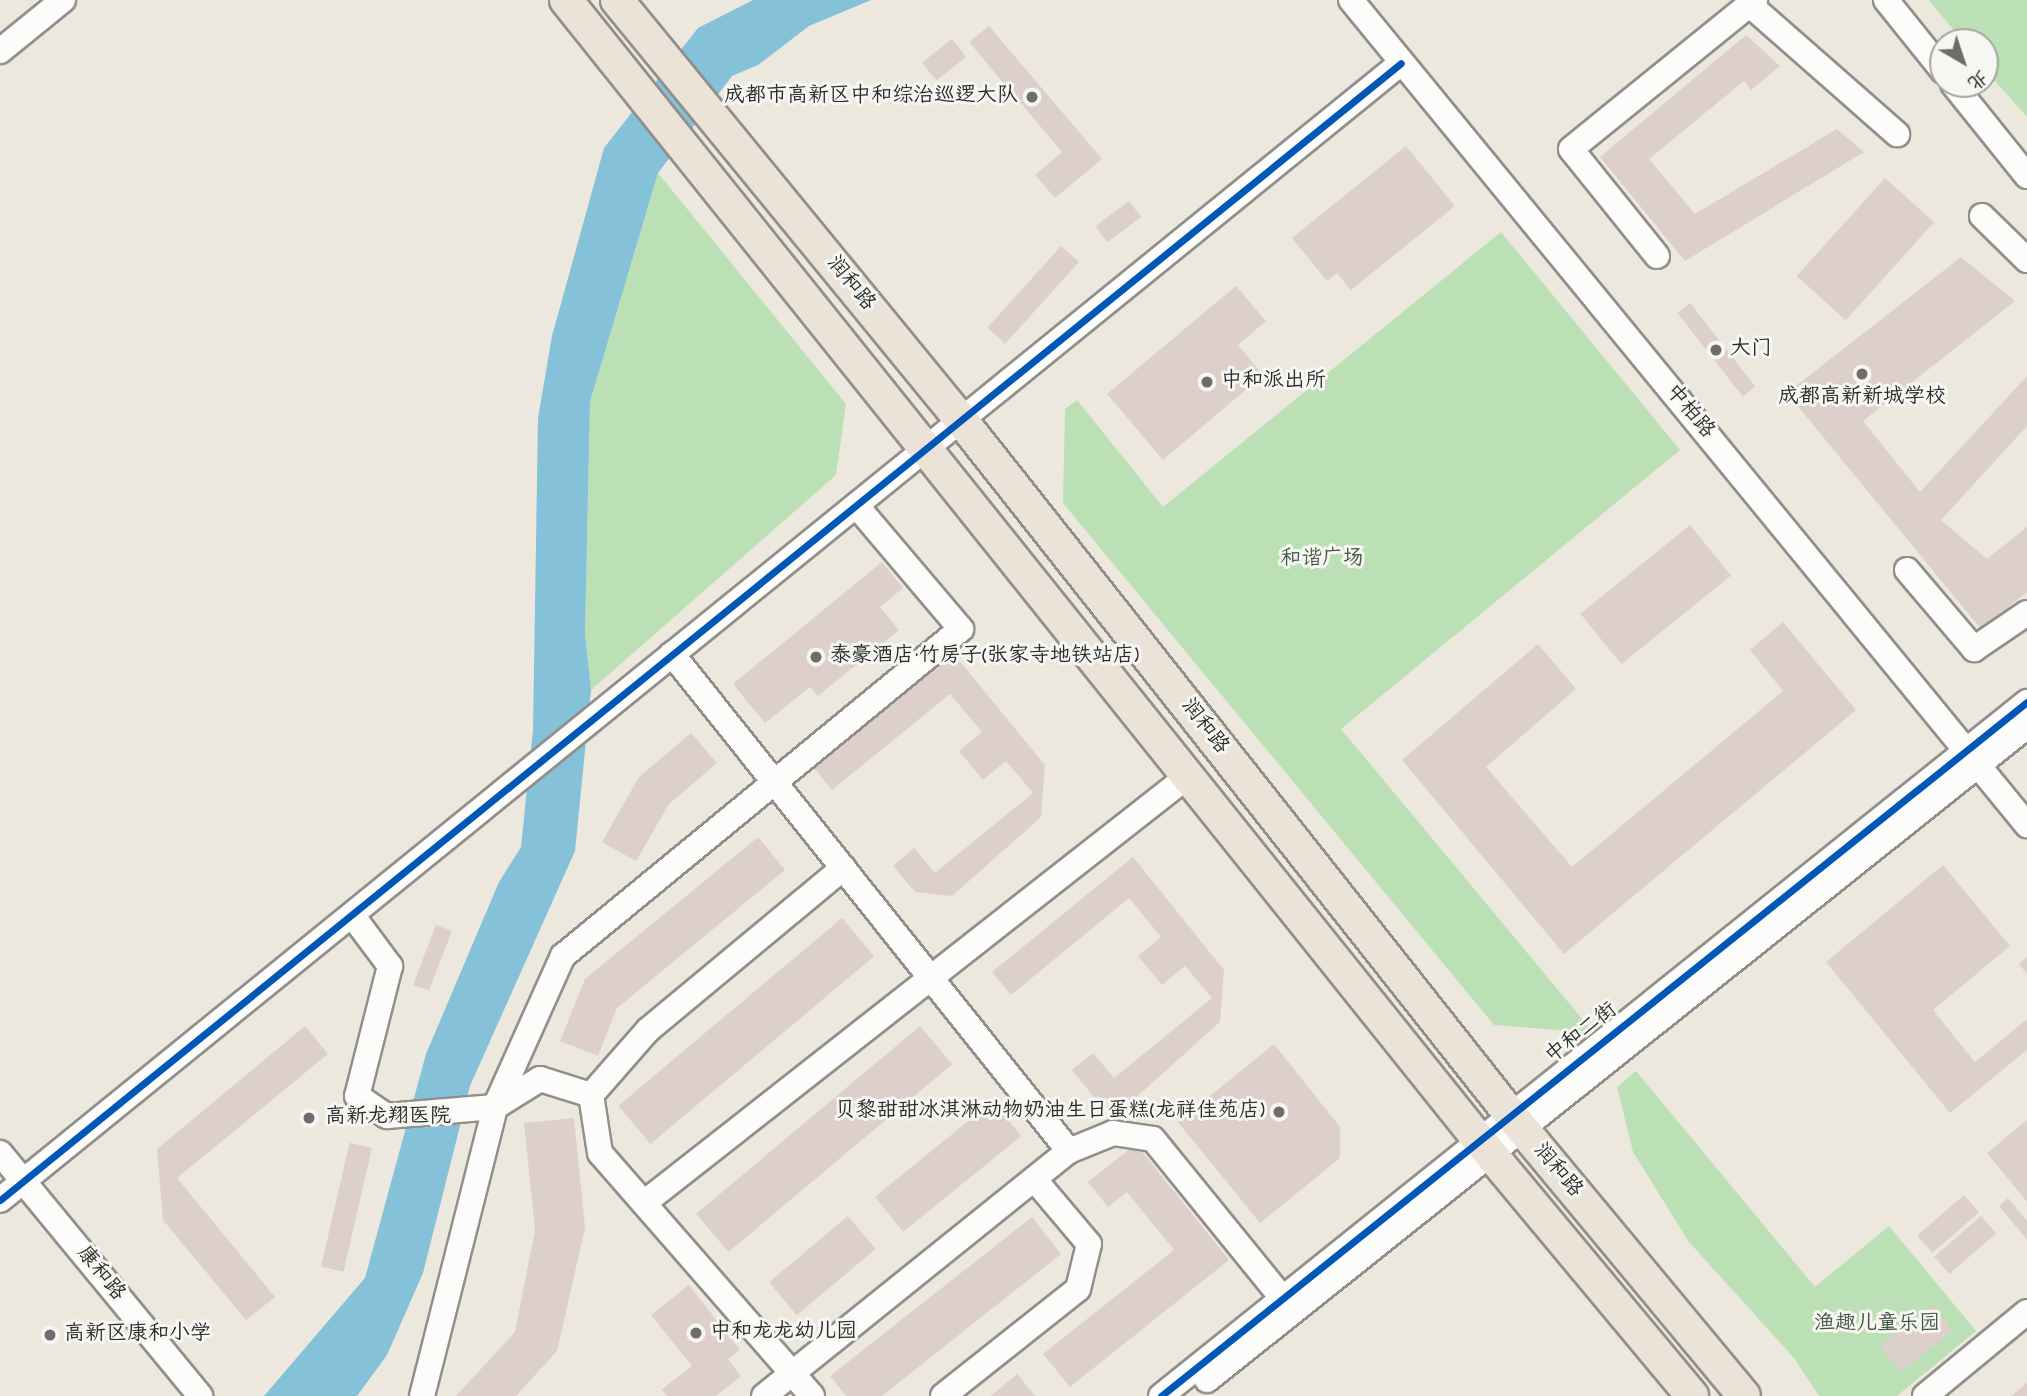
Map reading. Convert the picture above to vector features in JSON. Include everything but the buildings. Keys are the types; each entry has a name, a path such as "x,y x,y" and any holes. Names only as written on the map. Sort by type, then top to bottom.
{"main road":[{"name":"润和路","path":"566,0 690,148 925,449 1485,1147 1692,1396"},
{"name":"润和路","path":"617,0 961,420 1516,1122 1744,1396"}],"street":[{"path":"0,51 63,0"},
{"name":"中柏路","path":"1351,0 2027,825"},
{"path":"1886,0 1929,54"},
{"path":"1657,256 1571,149 1753,3 1897,134"},
{"path":"0,1200 1401,63"},
{"path":"1964,98 2027,176"},
{"path":"1982,216 2027,260"},
{"path":"422,1396 495,1107 563,956 961,629 856,505"},
{"path":"1907,570 1973,649 2027,613"},
{"path":"673,654 1069,1150"},
{"name":"中和二街","path":"1188,1396 1485,1147 1973,757 2027,702"},
{"name":"中和二街","path":"1973,757 2027,726"},
{"path":"644,1203 1188,776"},
{"path":"591,1095 648,1030 843,868"},
{"path":"352,915 390,966 357,1096 387,1116 464,1113 495,1107 540,1079 591,1095"},
{"path":"591,1095 600,1153 812,1396"},
{"path":"764,1396 1069,1150 1114,1133 1153,1139 1282,1298"},
{"name":"中和二街","path":"1161,1396 1282,1298 1485,1147"},
{"name":"康和路","path":"0,1153 200,1396"},
{"path":"943,1396 1078,1289 1089,1244 1034,1179"},
{"path":"1924,1396 2027,1311"}],"green space":[{"path":"1929,0 2027,0 2027,117 1999,86 1999,28 1952,28"},
{"path":"658,173 846,404 836,475 591,690 585,634 590,402"},
{"name":"和谐广场","path":"1501,232 1680,450 1341,729 1589,1027 1583,1032 1494,1025 1063,503 1065,409 1077,400 1163,507"},
{"name":"渔趣儿童乐园","path":"1636,1071 1815,1287 1889,1226 1976,1331 1897,1396 1819,1396 1794,1358 1689,1242 1633,1152 1617,1087"}],"water":[{"path":"753,0 871,0 809,26 758,65 732,76 658,173 590,402 585,634 591,690 575,851 470,1086 423,1273 387,1355 357,1396 264,1396 365,1278 426,1054 499,882 521,847 533,730 538,418 552,336 604,148 698,28"}],"cycle path":[{"path":"0,1200 1401,63"},
{"path":"1161,1396 2027,702"}],"place":[{"name":"成都市高新区中和综治巡逻大队","path":"1032,97"},
{"name":"大门","path":"1716,350"},
{"name":"成都高新新城学校","path":"1862,374"},
{"name":"中和派出所","path":"1207,382"},
{"name":"泰豪酒店·竹房子(张家寺地铁站店)","path":"816,657"},
{"name":"贝黎甜甜冰淇淋动物奶油生日蛋糕(龙祥佳苑店)","path":"1279,1112"},
{"name":"高新龙翔医院","path":"309,1118"},
{"name":"中和龙龙幼儿园","path":"696,1333"},
{"name":"高新区康和小学","path":"50,1335"}]}
